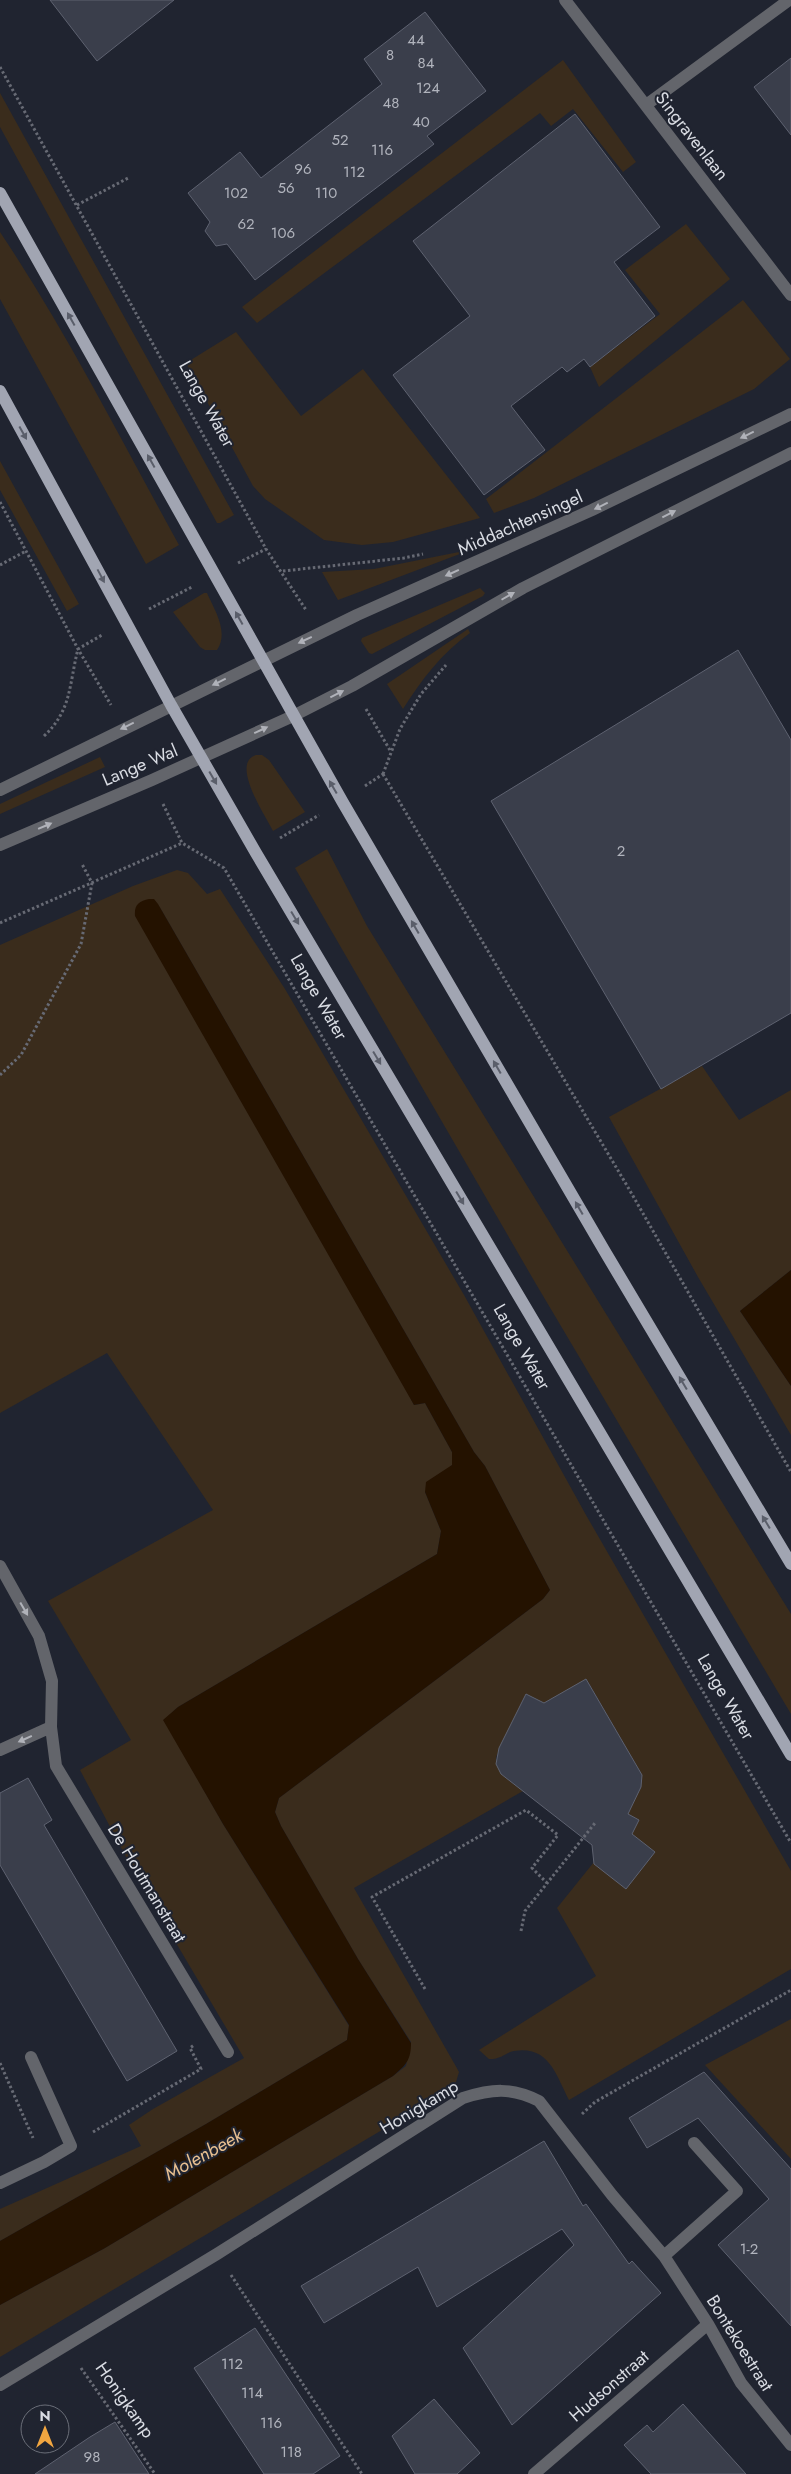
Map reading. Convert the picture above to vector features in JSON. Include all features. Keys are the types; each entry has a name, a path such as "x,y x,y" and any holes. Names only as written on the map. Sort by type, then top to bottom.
{"main road":[{"path":"0,193 342,801 604,1250 791,1564"},
{"name":"Lange Water","path":"0,390 171,705 256,853 791,1755"}],"street":[{"name":"Singravenlaan","path":"565,0 791,295"},
{"path":"646,105 789,0"},
{"name":"Middachtensingel","path":"263,660 592,510 791,414"},
{"path":"293,716 352,686 523,588 791,453"},
{"path":"0,790 263,660"},
{"name":"Lange Wal","path":"0,845 152,780 293,716"},
{"name":"De Houtmanstraat","path":"0,1566 40,1636 52,1681 51,1727 56,1766 228,2052"},
{"path":"0,1750 51,1727"},
{"path":"0,2183 44,2162 71,2146 31,2057"},
{"name":"Honigkamp","path":"0,2385 66,2347 217,2254 463,2098 484,2092 521,2092 539,2101 563,2131"},
{"name":"Bontekoestraat","path":"563,2131 612,2195 664,2256 708,2324 741,2383 791,2445"},
{"path":"664,2256 737,2191 694,2143"},
{"name":"Hudsonstraat","path":"534,2474 708,2324"}],"path":[{"name":"Lange Water","path":"0,67 266,548 283,571 320,633"},
{"path":"77,206 130,177"},
{"path":"0,502 78,649 124,728"},
{"path":"0,564 26,551"},
{"path":"224,868 256,853 383,774 400,728 422,694 447,664"},
{"path":"352,686 391,752"},
{"path":"383,774 629,1189 791,1472"},
{"path":"0,923 182,843 152,780"},
{"name":"Lange Water","path":"182,843 224,868 791,1842"},
{"path":"0,1075 21,1055 81,944 92,883 82,864"},
{"path":"425,1989 372,1897 526,1810 558,1835 532,1868 547,1883"},
{"path":"521,1931 525,1911 595,1823"},
{"path":"563,2131 595,2102 791,1990"},
{"path":"71,2146 201,2068 190,2048 215,2030"},
{"path":"0,2063 44,2162"},
{"path":"217,2254 362,2474"},
{"name":"Honigkamp","path":"66,2347 154,2474"}],"shaded area":[{"path":"563,60 636,162 623,172 573,109 551,126 540,113 257,323 242,307"},
{"path":"0,93 234,515 220,523 217,523 0,127"},
{"path":"686,224 730,279 599,387 590,367 660,314 625,270"},
{"path":"0,232 71,347 179,545 146,564 0,299"},
{"path":"743,300 790,359 754,389 534,498 494,513 486,499"},
{"path":"236,332 301,416 363,369 480,518 393,542 362,545 324,540 265,499 253,486 186,363"},
{"path":"0,461 79,604 67,611 0,490"},
{"path":"464,551 338,600 322,572 374,569"},
{"path":"480,588 485,593 483,596 372,654 369,653 361,641 362,638"},
{"path":"207,593 217,614 221,629 222,636 217,650 205,650 200,647 173,612"},
{"path":"468,629 470,633 433,668 417,687 403,709 387,684"},
{"path":"256,755 262,755 269,760 305,812 273,831 257,802 248,778 247,768 249,760"},
{"path":"100,757 105,767 0,814 0,804"},
{"path":"327,849 367,926 791,1614 791,1714 536,1284 295,868"},
{"path":"177,870 188,873 207,894 220,889 285,989 464,1295 586,1515 791,1871 791,1969 569,2100 550,2064 536,2053 526,2050 514,2051 489,2059 479,2050 596,1976 557,1908 594,1862 626,1889 655,1852 632,1834 639,1820 628,1814 641,1787 641,1773 587,1680 544,1703 526,1694 496,1757 502,1773 523,1791 354,1888 459,2072 456,2082 451,2089 0,2357 0,2305 105,2248 393,2076 406,2066 411,2042 358,1959 281,1826 275,1812 279,1798 543,1599 550,1590 485,1466 474,1452 158,904 414,1405 425,1403 452,1452 452,1465 425,1492 441,1531 437,1554 178,1707 164,1720 223,1824 349,2026 347,2040 206,2124 0,2241 0,2209 141,2146 129,2125 153,2109 244,2058 133,1870 80,1770 131,1740 48,1601 213,1510 107,1353 0,1413 0,945 133,886"},
{"path":"702,1066 739,1120 791,1090 791,1270 740,1311 791,1386 791,1435 698,1277 609,1117"},
{"path":"791,2019 791,2159 705,2065"}],"water":[{"name":"Molenbeek","path":"154,899 158,904 474,1452 485,1466 550,1590 543,1599 279,1798 275,1812 281,1826 358,1959 411,2043 409,2058 404,2065 393,2076 105,2248 0,2305 0,2241 206,2124 347,2040 349,2025 223,1824 163,1720 178,1707 437,1554 441,1531 425,1492 426,1482 452,1465 452,1452 425,1403 414,1405 135,916 135,909 138,904"},
{"path":"791,1270 791,1386 740,1311"}],"building":[{"path":"50,0 174,0 97,61"},
{"path":"425,12 486,91 427,136 434,144 255,280 227,244 216,246 205,231 210,222 188,193 240,152 261,178 382,84 364,59"},
{"path":"791,58 791,135 754,87"},
{"path":"575,114 660,227 614,262 655,316 590,367 584,359 567,372 562,367 511,406 545,450 484,495 393,375 470,316 413,241"},
{"path":"738,650 791,740 791,1013 661,1089 491,801"},
{"path":"586,1679 642,1775 641,1787 628,1814 639,1820 632,1834 655,1852 626,1889 594,1864 592,1845 501,1774 496,1764 499,1748 526,1694 544,1703"},
{"path":"28,1778 52,1820 44,1825 177,2051 127,2081 0,1865 0,1793"},
{"path":"704,2072 791,2169 791,2326 718,2245 769,2199 698,2118 647,2148 629,2118"},
{"path":"544,2141 583,2206 586,2204 629,2264 632,2261 661,2293 512,2425 463,2348 574,2245 562,2229 437,2307 418,2267 324,2323 301,2286"},
{"path":"255,2328 340,2456 313,2474 264,2474 194,2368"},
{"path":"434,2399 480,2453 457,2474 415,2474 392,2436"},
{"path":"683,2404 746,2474 651,2474 624,2445 647,2425 653,2432"},
{"path":"115,2422 149,2474 35,2474 65,2454 70,2454 70,2450"}]}
